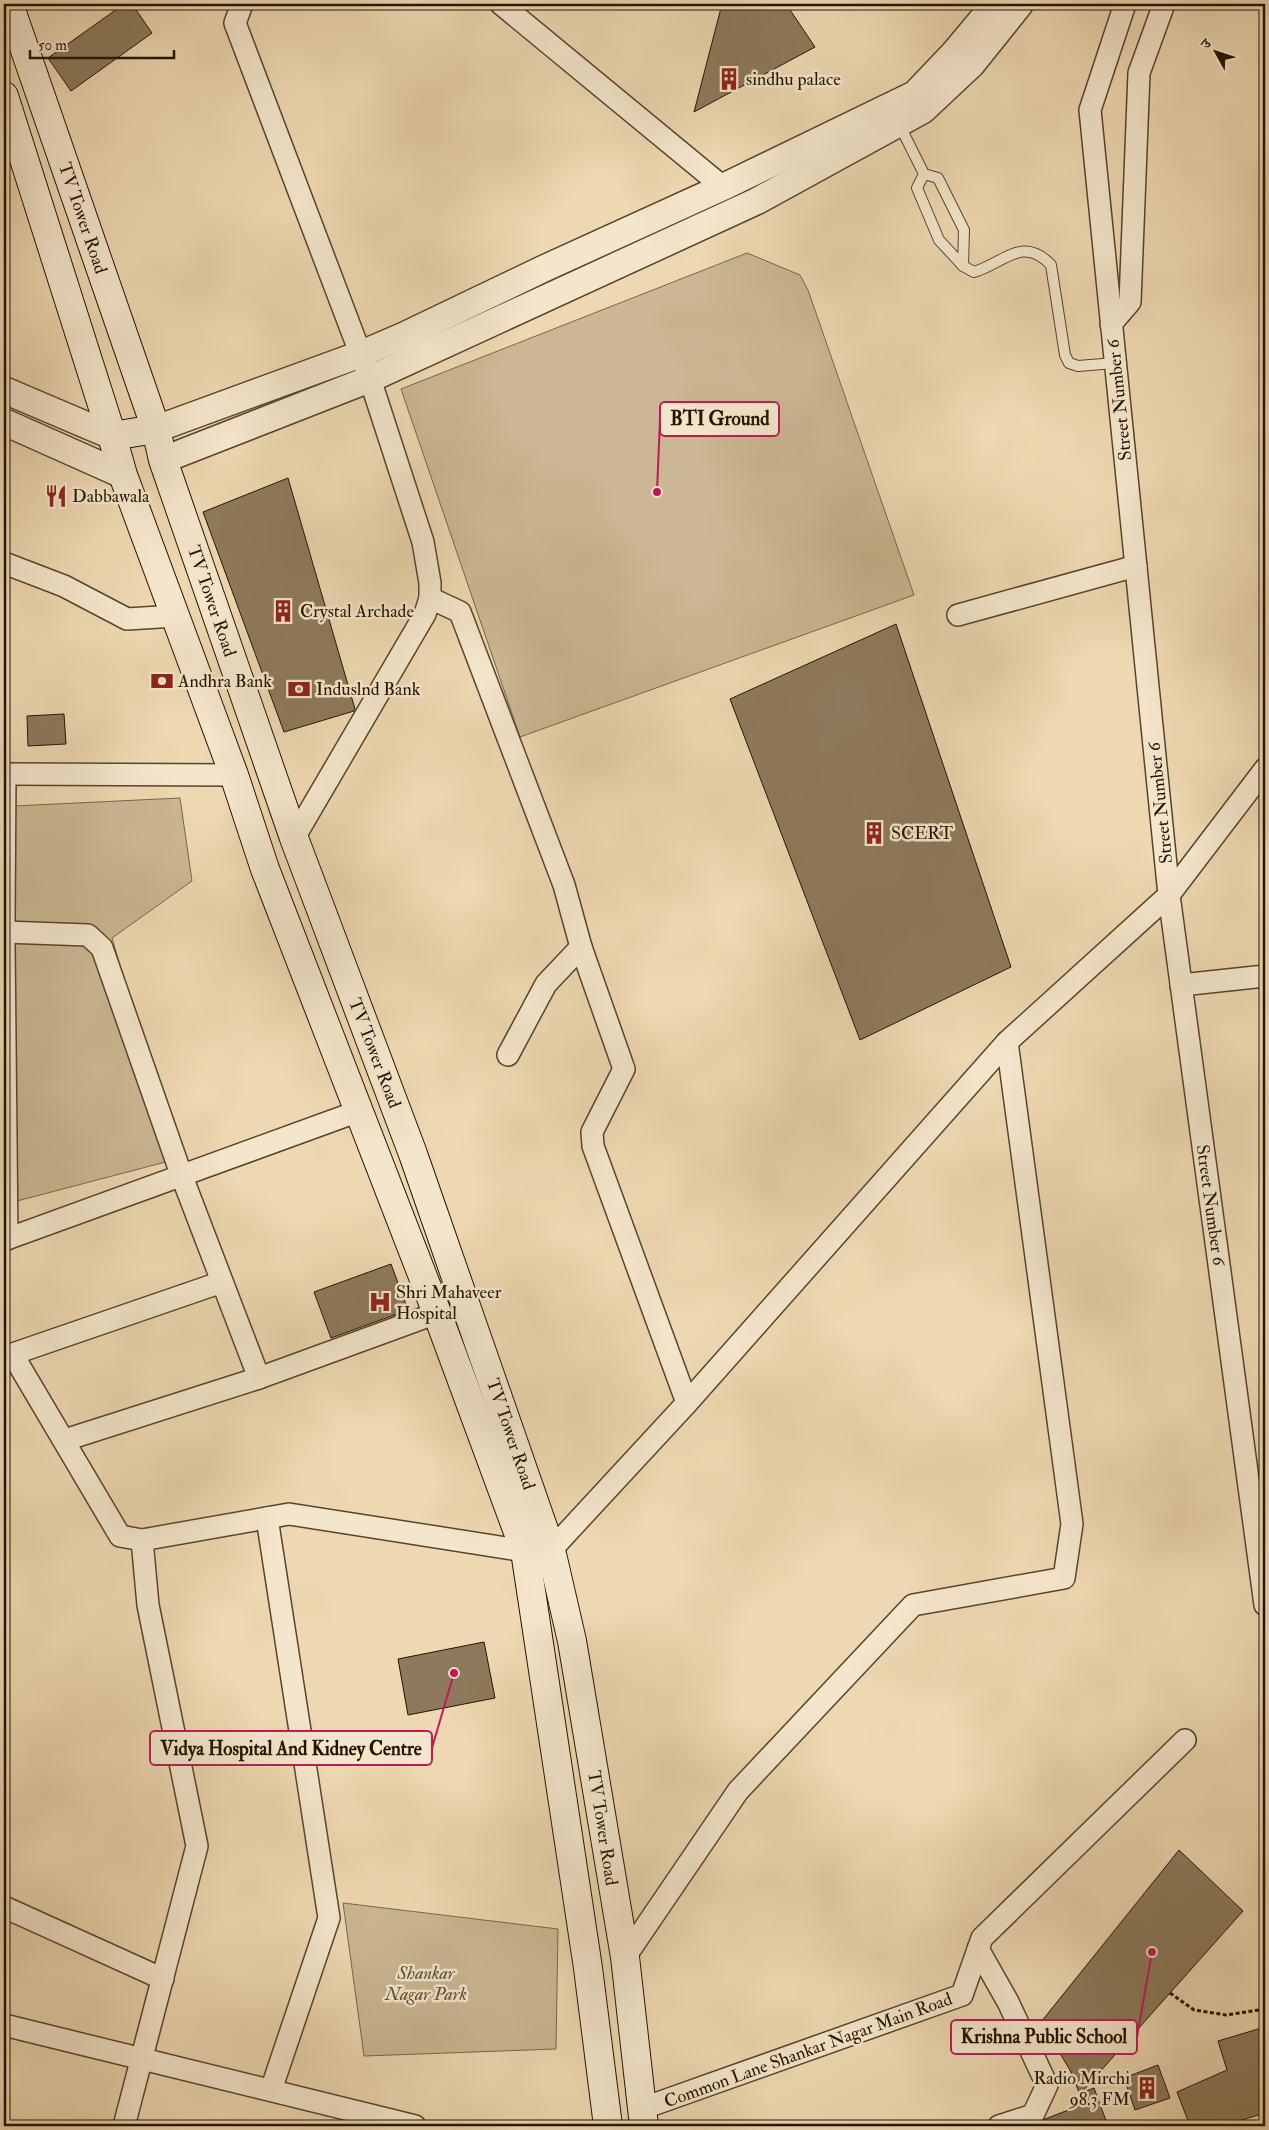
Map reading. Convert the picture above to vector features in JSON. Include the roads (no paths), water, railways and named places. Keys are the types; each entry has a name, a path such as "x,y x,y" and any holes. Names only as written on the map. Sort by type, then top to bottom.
{"main road":[{"name":"TV Tower Road","path":"9,4 156,430 163,460 294,838 413,1154 538,1550 608,2126"},
{"name":"TV Tower Road","path":"4,96 123,475 234,775 265,870 437,1313 538,1550 572,1641 625,1957 642,2118"},
{"path":"112,436 156,430"},
{"path":"123,475 163,460"}],"street":[{"path":"242,4 235,23 370,379 423,542 430,583 430,598 425,614 294,838"},
{"path":"501,4 723,187"},
{"path":"156,430 361,354 403,336 545,268 723,187 915,94 954,53 995,4"},
{"path":"163,460 370,379 757,202 923,110 972,64 1020,4"},
{"name":"Street Number 6","path":"1125,4 1090,110 1169,894 1265,1605"},
{"path":"1111,324 1130,302 1139,73 1164,4"},
{"path":"545,268 556,294"},
{"path":"4,390 112,436"},
{"path":"4,422 123,475"},
{"path":"4,563 64,586 128,619 176,616"},
{"path":"958,615 1136,566"},
{"path":"430,598 460,612 564,884 581,947 624,1069 592,1132 592,1146 687,1403"},
{"path":"222,1282 9,1356 65,1440 120,1536 142,1540 289,1514 538,1550 687,1403 1007,1042 1169,894 1265,769"},
{"path":"4,921 4,774 234,775"},
{"path":"4,932 88,935 102,948 181,1174 258,1378"},
{"path":"4,942 5,1239 359,1111"},
{"path":"508,1055 546,984 581,947"},
{"path":"1181,985 1265,976"},
{"path":"625,1957 738,1791 913,1605 1064,1578 1072,1524 1007,1042"},
{"path":"65,1440 258,1378 437,1313"},
{"path":"268,1518 329,1918 271,2090"},
{"path":"124,2126 198,1846 148,1605 142,1540"},
{"name":"Common Lane Shankar Nagar Main Road","path":"642,2118 962,1995 982,1938 1185,1740"},
{"path":"4,1907 163,1979"},
{"path":"978,1949 1008,2002 1047,2085 1034,2114 999,2126"},
{"path":"4,2025 415,2126"}],"lane":[{"path":"899,123 924,174 938,178 964,230 963,266"},
{"path":"924,174 917,188 939,240 963,266 974,272 987,268 1014,253 1030,251 1042,256 1051,265 1065,355 1069,363 1078,366 1115,363"}],"place":[{"name":"sindhu palace","path":"729,79"},
{"name":"BTI Ground","path":"657,492"},
{"name":"Dabbawala","path":"56,496"},
{"name":"Crystal Archade","path":"283,611"},
{"name":"Andhra Bank","path":"162,681"},
{"name":"Induslnd Bank","path":"299,689"},
{"name":"SCERT","path":"874,833"},
{"name":"Shri Mahaveer Hospital","path":"380,1302"},
{"name":"Vidya Hospital And Kidney Centre","path":"454,1673"},
{"name":"Krishna Public School","path":"1152,1952"},
{"name":"Radio Mirchi 98.3 FM","path":"1147,2088"}],"park label":[{"name":"Shankar Nagar Park","path":"426,1984"}]}
